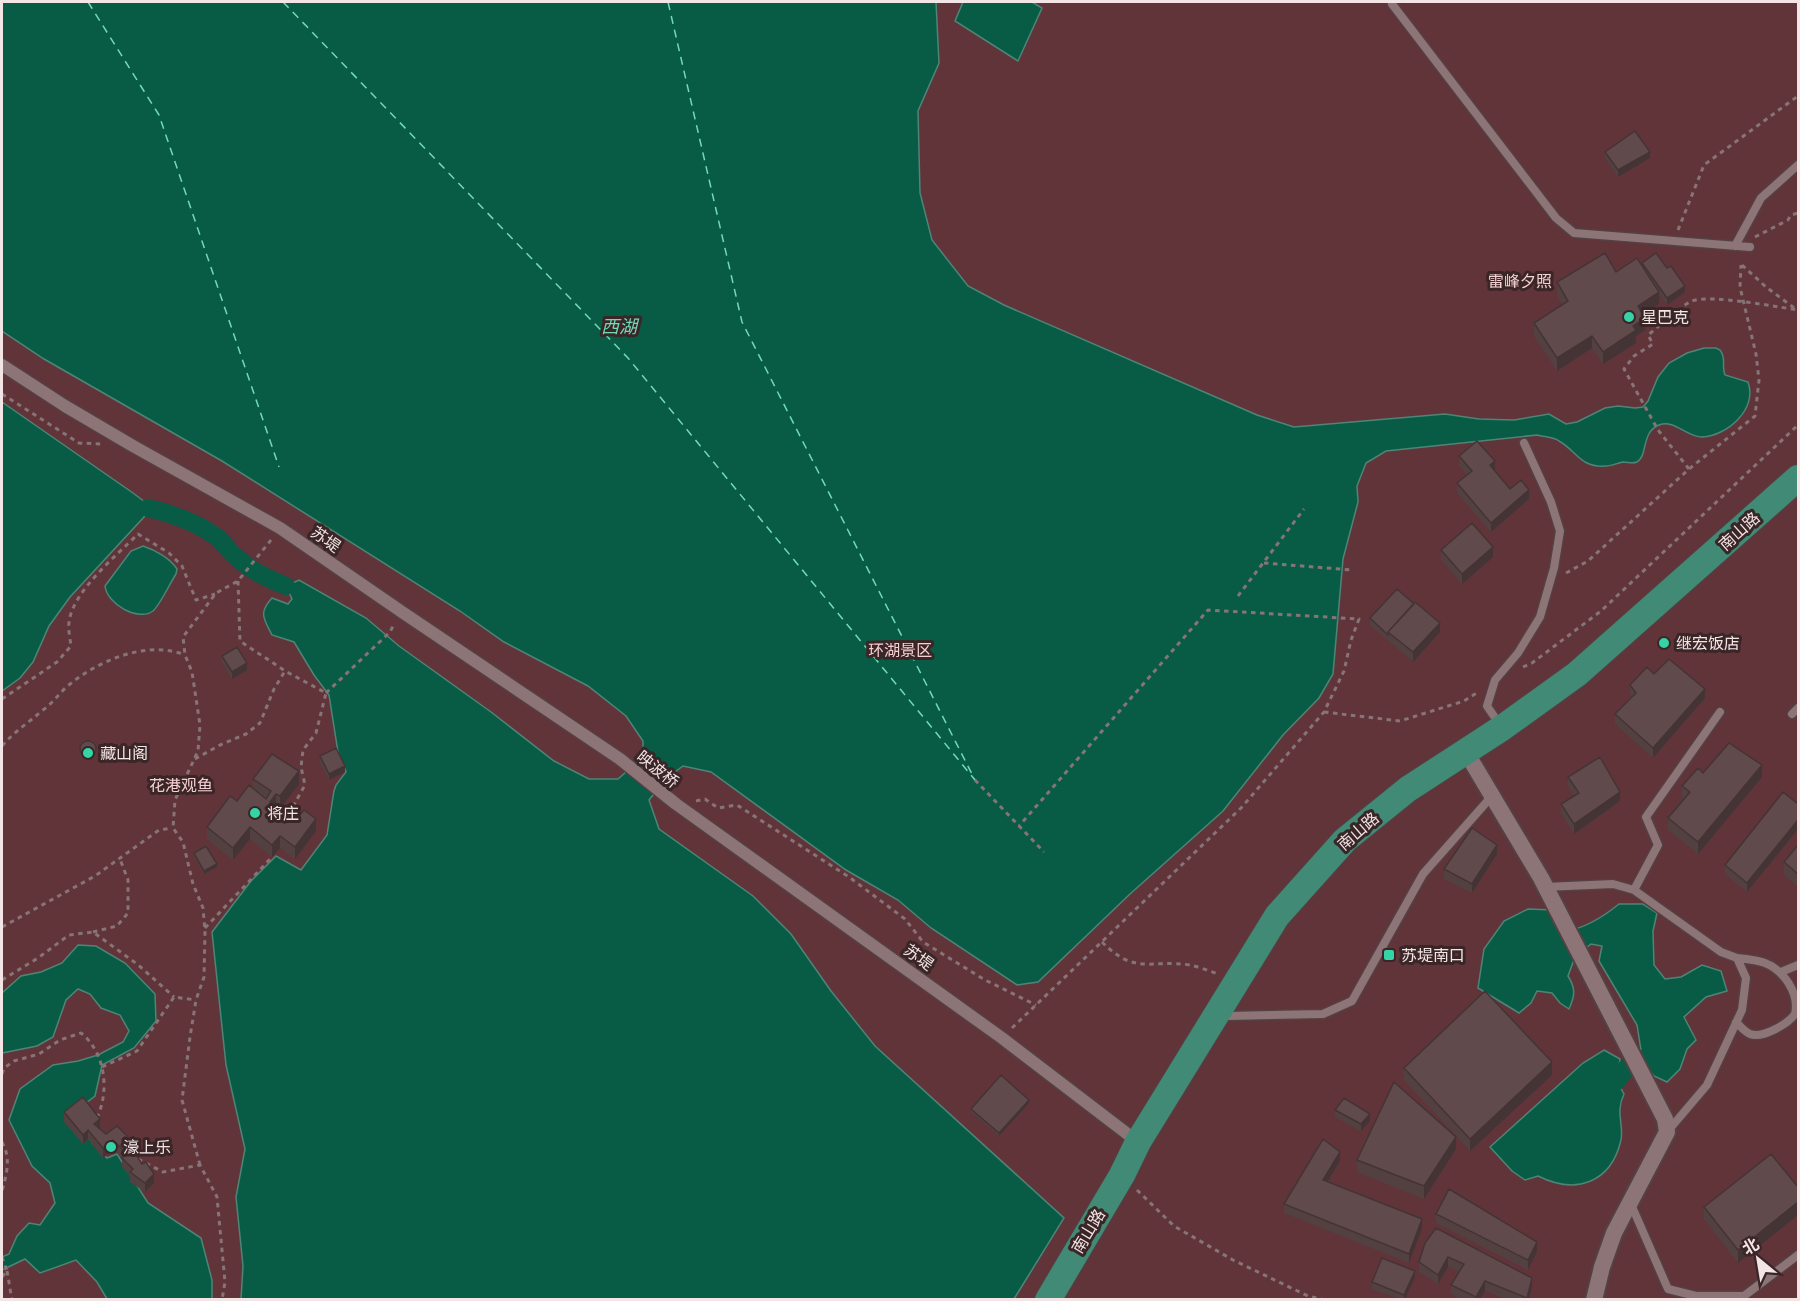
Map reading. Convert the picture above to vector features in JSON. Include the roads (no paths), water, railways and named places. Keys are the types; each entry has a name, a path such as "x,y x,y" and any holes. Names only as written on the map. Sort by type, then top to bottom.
{"main road":[{"name":"南山路","path":"1048,1299 1122,1175 1138,1142 1277,916 1345,840 1408,789 1502,728 1576,674 1798,478"}],"street":[{"name":"苏堤","path":"2,365 133,446 280,528 620,759"},
{"path":"1466,752 1545,887 1665,1119 1667,1132 1614,1233 1594,1299"},
{"name":"映波桥","path":"620,759 676,804"},
{"name":"苏堤","path":"676,804 1002,1038 1138,1142"}],"lane":[{"path":"1392,4 1556,218 1574,233 1750,247"},
{"path":"1735,246 1761,198 1798,165"},
{"path":"1502,728 1487,706 1495,680 1518,653 1540,617 1551,581 1560,531 1551,502 1524,443"},
{"path":"1634,890 1658,845 1646,817 1720,712"},
{"path":"1217,1012 1228,1016 1323,1014 1352,1001 1422,874 1492,796"},
{"path":"1545,887 1613,884 1634,890 1721,952 1737,958 1765,963 1781,972 1795,988 1798,1000 1794,1014 1773,1031 1761,1036 1749,1034 1736,1022"},
{"path":"1667,1132 1707,1085 1742,1010 1746,978 1737,958"},
{"path":"1781,972 1798,965"},
{"path":"1630,1202 1668,1289 1696,1296 1744,1296 1798,1255"}],"water":[{"name":"西湖","path":"2,2 936,2 939,63 918,111 920,193 932,240 968,286 1004,305 1257,415 1294,427 1445,414 1479,419 1514,420 1549,414 1566,424 1577,422 1605,408 1643,407 1658,377 1669,363 1687,353 1704,348 1720,350 1725,375 1748,382 1749,402 1738,419 1721,432 1712,435 1696,436 1670,424 1653,428 1647,438 1643,455 1635,463 1623,462 1610,466 1590,464 1584,462 1557,440 1537,435 1386,451 1366,463 1357,486 1358,502 1343,559 1333,674 1319,698 1283,735 1223,811 1130,894 1038,982 1017,985 931,928 898,900 846,870 711,772 683,766 667,778 649,800 659,829 753,896 791,934 831,991 875,1046 1064,1218 1014,1299 241,1299 243,1266 236,1197 245,1149 226,1065 212,932 251,881 276,856 301,870 327,835 334,791 346,772 338,752 329,695 294,642 272,635 264,616 268,603 272,598 288,604 292,599 286,586 299,580 366,618 399,646 491,712 554,761 589,779 618,779 643,757 643,741 626,716 588,686 504,642 460,611 222,461 44,359 2,331"},
{"path":"963,2 1032,2 1042,8 1018,61 955,21"},
{"path":"2,402 133,493 145,502 148,508 144,517 70,597 49,626 33,662 20,678 2,691"},
{"path":"143,546 162,555 177,569 156,608 147,614 139,614 117,605 107,593 105,586 131,551"},
{"path":"1619,904 1643,904 1657,913 1653,931 1654,965 1665,979 1681,977 1702,965 1721,971 1727,991 1706,997 1684,1017 1696,1040 1687,1049 1680,1069 1667,1082 1654,1076 1643,1063 1637,1025 1599,961 1602,946 1591,944 1575,957 1568,976 1574,992 1569,1009 1552,993 1537,991 1531,1003 1519,1013 1478,988 1484,949 1504,921 1528,909 1554,910 1566,931 1594,921"},
{"path":"78,945 96,946 125,963 155,994 156,1021 134,1048 102,1065 95,1096 86,1103 92,1143 107,1158 117,1154 148,1203 201,1238 212,1280 212,1299 107,1299 97,1282 76,1260 40,1273 25,1259 2,1270 2,1257 9,1254 17,1236 29,1223 40,1225 55,1203 50,1183 32,1166 9,1120 20,1089 53,1065 98,1055 123,1042 129,1031 120,1015 101,1008 90,994 78,989 66,1000 53,1037 37,1046 2,1053 2,993 21,976 41,972 62,963"},
{"path":"1604,1050 1620,1059 1617,1081 1624,1094 1620,1107 1622,1134 1616,1155 1600,1175 1590,1181 1566,1184 1552,1182 1538,1176 1525,1180 1512,1171 1490,1147 1583,1063"}],"waterway":[{"path":"148,508 202,527 218,538 246,565 286,586"},
{"path":"1617,1081 1627,1067 1641,1059"}],"place":[{"name":"星巴克","path":"1629,317"},
{"name":"继宏饭店","path":"1664,643"},
{"name":"藏山阁","path":"88,753"},
{"name":"将庄","path":"255,813"},
{"name":"苏堤南口","path":"1389,955"},
{"name":"濠上乐","path":"111,1147"}],"park label":[{"name":"雷峰夕照","path":"1520,281"},
{"name":"环湖景区","path":"900,650"},
{"name":"花港观鱼","path":"181,785"}]}
